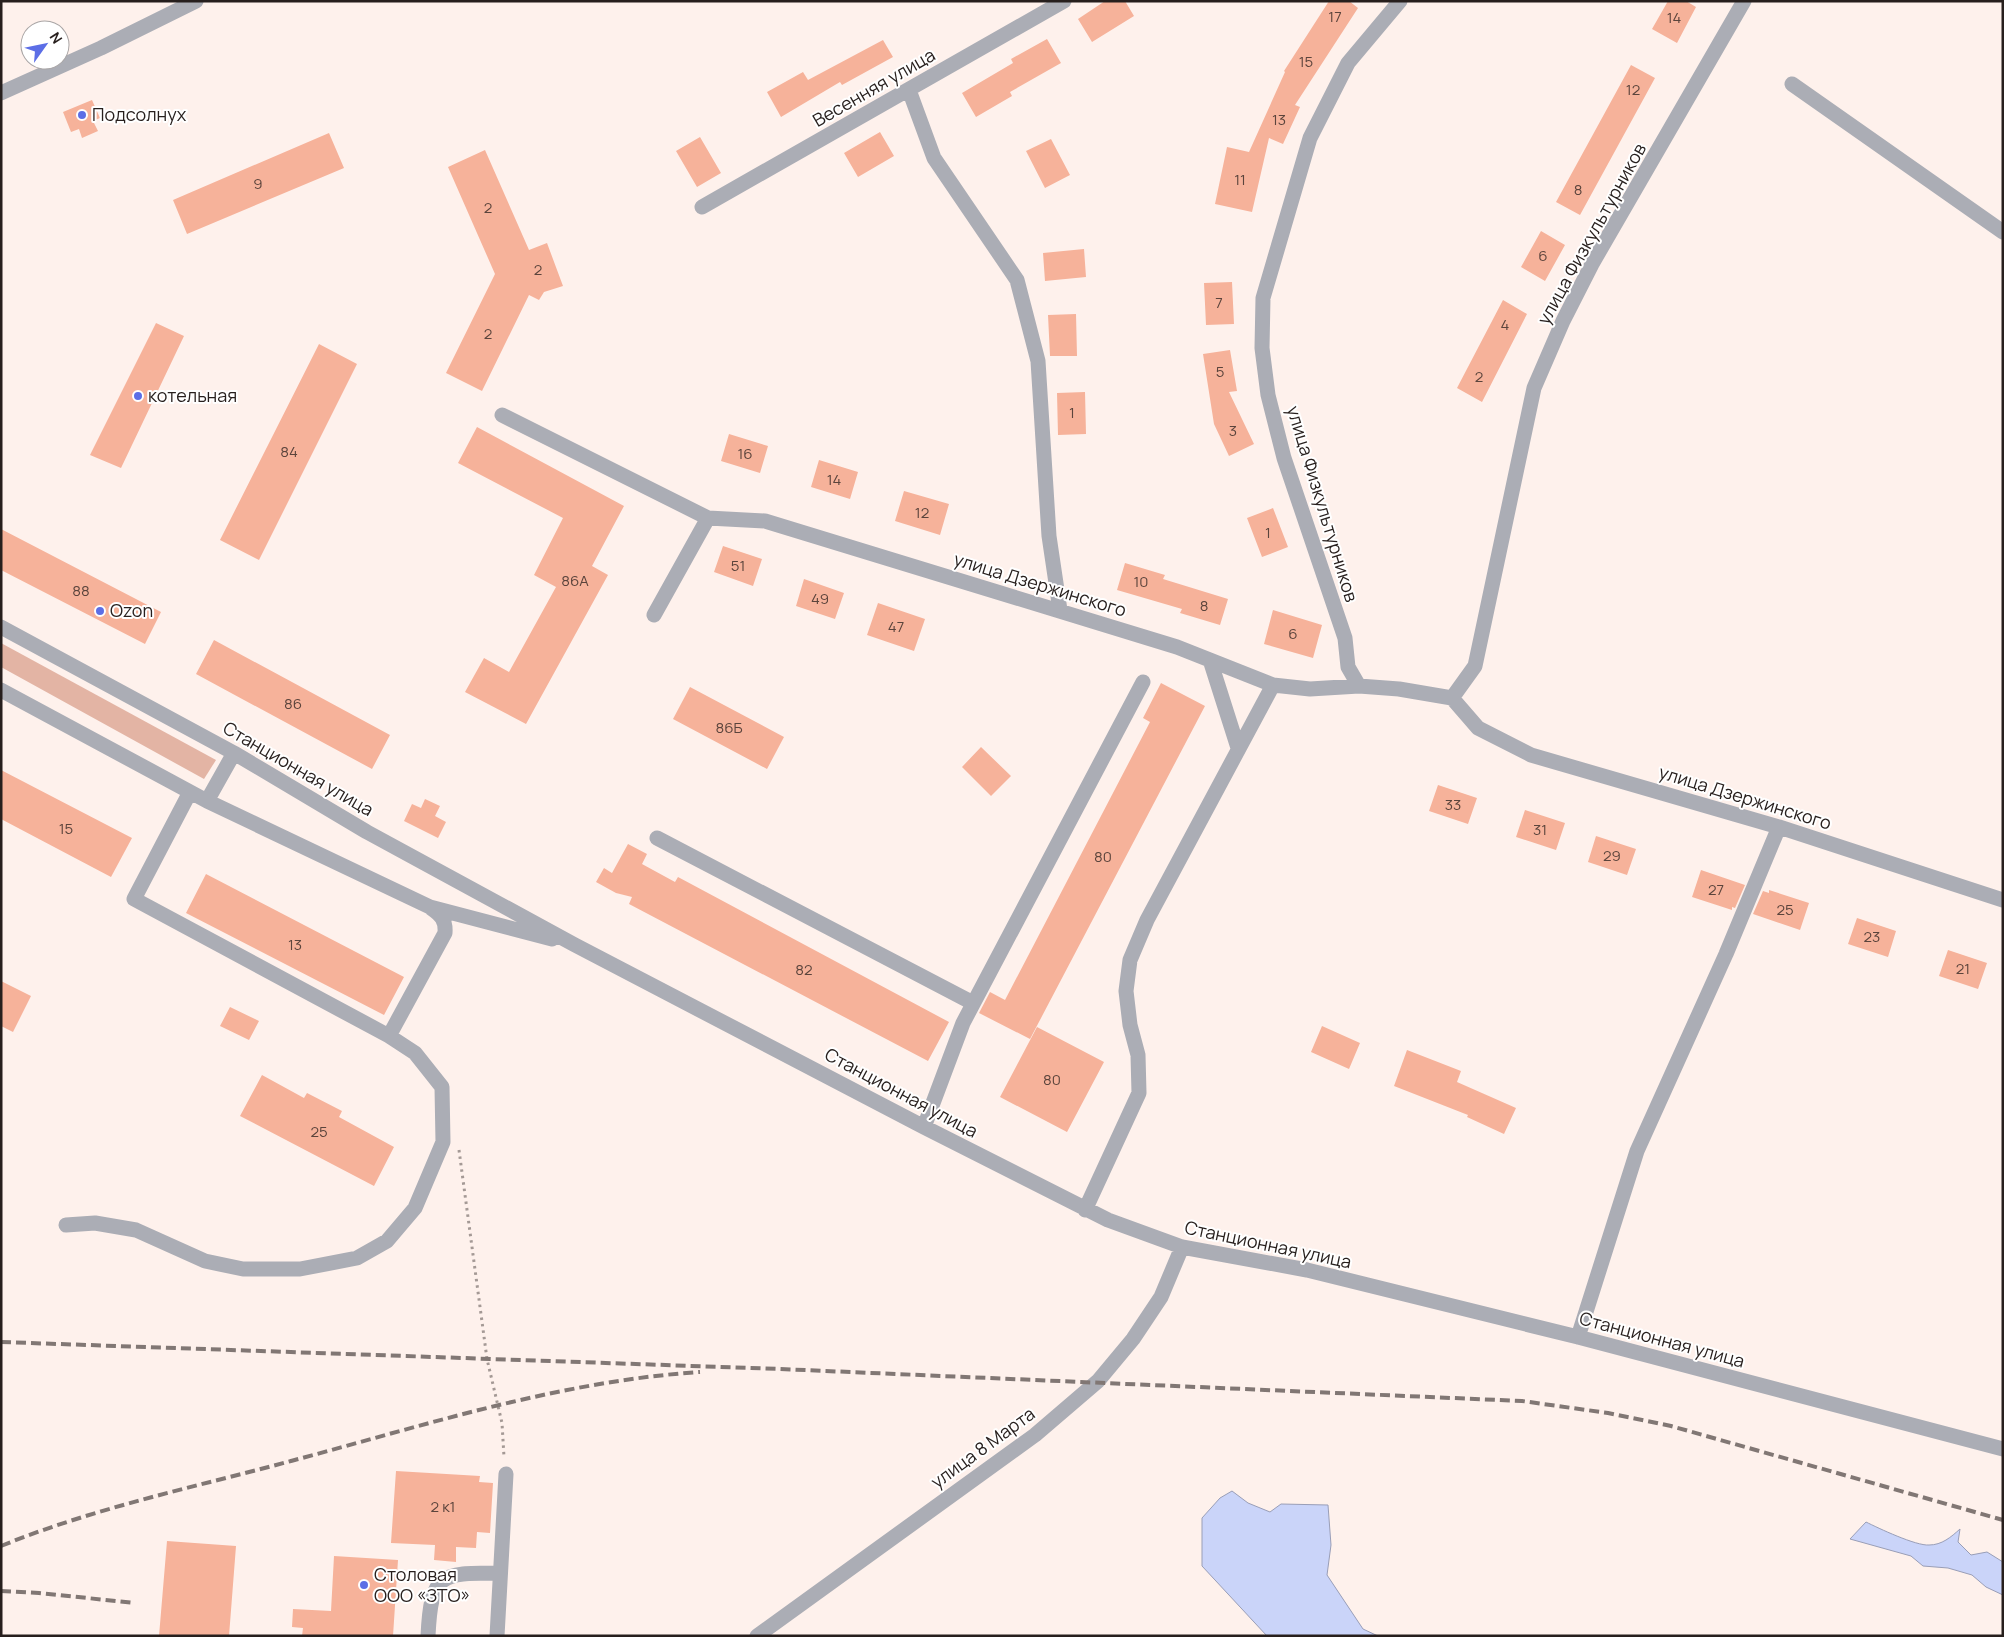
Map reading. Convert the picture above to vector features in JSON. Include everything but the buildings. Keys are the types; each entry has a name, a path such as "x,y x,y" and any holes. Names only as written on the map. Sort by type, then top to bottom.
{"street":[{"path":"1,92 101,48 196,1"},
{"name":"Весенняя улица","path":"702,207 1064,1"},
{"name":"улица Физкультурников","path":"1359,686 1348,667 1345,638 1284,458 1268,395 1262,348 1263,298 1310,138 1348,63 1400,1"},
{"name":"улица Физкультурников","path":"1452,698 1475,666 1538,380 1563,321 1592,264 1744,1"},
{"path":"1792,84 2003,232"},
{"path":"909,90 934,158 1017,280 1038,361 1049,536 1060,610"},
{"path":"502,415 708,518 654,615"},
{"name":"улица Дзержинского","path":"708,518 766,521 1177,647 1273,685 1310,689 1359,686"},
{"name":"Станционная улица","path":"1,627 234,752 367,832 575,945 1085,1210 1182,1247 1307,1270 1578,1337 2003,1449"},
{"path":"1210,660 1238,748"},
{"path":"1328,688 1348,667"},
{"path":"924,1127 963,1023 1143,682"},
{"path":"1085,1210 1139,1093 1138,1055 1130,1026 1126,991 1130,960 1147,920 1273,685"},
{"path":"1359,686 1452,698"},
{"name":"Станционная улица","path":"1,690 207,801 430,907 575,945"},
{"name":"улица Дзержинского","path":"1452,698 1478,728 1531,755 1779,826 2003,900"},
{"path":"207,801 234,752"},
{"path":"66,1225 95,1223 136,1230 205,1261 243,1269 300,1269 357,1258 387,1241 415,1208 443,1142 442,1086 416,1053 390,1036 134,899 190,792"},
{"path":"1578,1337 1637,1151 1726,954 1779,826"},
{"path":"657,838 973,1003"},
{"path":"390,1036 446,933 446,924 442,916 430,907"},
{"name":"улица 8 Марта","path":"757,1636 1035,1435 1098,1381 1128,1347 1161,1297 1182,1247"},
{"path":"497,1636 506,1474"},
{"path":"428,1636 430,1602 442,1582 451,1575 457,1574 500,1573"}],"path":[{"path":"456,1140 487,1359 502,1423 506,1474"}],"shaded area":[{"path":"1,643 216,760 204,779 1,667"}],"water":[{"path":"1232,1491 1248,1503 1270,1512 1281,1504 1328,1505 1331,1545 1327,1575 1363,1629 1378,1636 1267,1636 1202,1566 1202,1518 1220,1498"},
{"path":"1866,1522 1923,1545 1934,1545 1942,1542 1960,1529 1958,1542 1971,1555 1987,1552 2003,1562 2003,1595 1986,1587 1972,1575 1948,1568 1923,1566 1911,1556 1850,1539"}],"railway":[{"path":"1,1342 780,1369 1522,1401 1608,1413 1671,1426 2003,1520"},
{"path":"1,1546 108,1509 494,1406 596,1385 700,1372"},
{"path":"1,1591 135,1603"}],"place":[{"name":"Подсолнух","path":"82,115"},
{"name":"котельная","path":"138,396"},
{"name":"Ozon","path":"100,611"},
{"name":"Столовая ООО «ЗТО»","path":"364,1585"}]}
